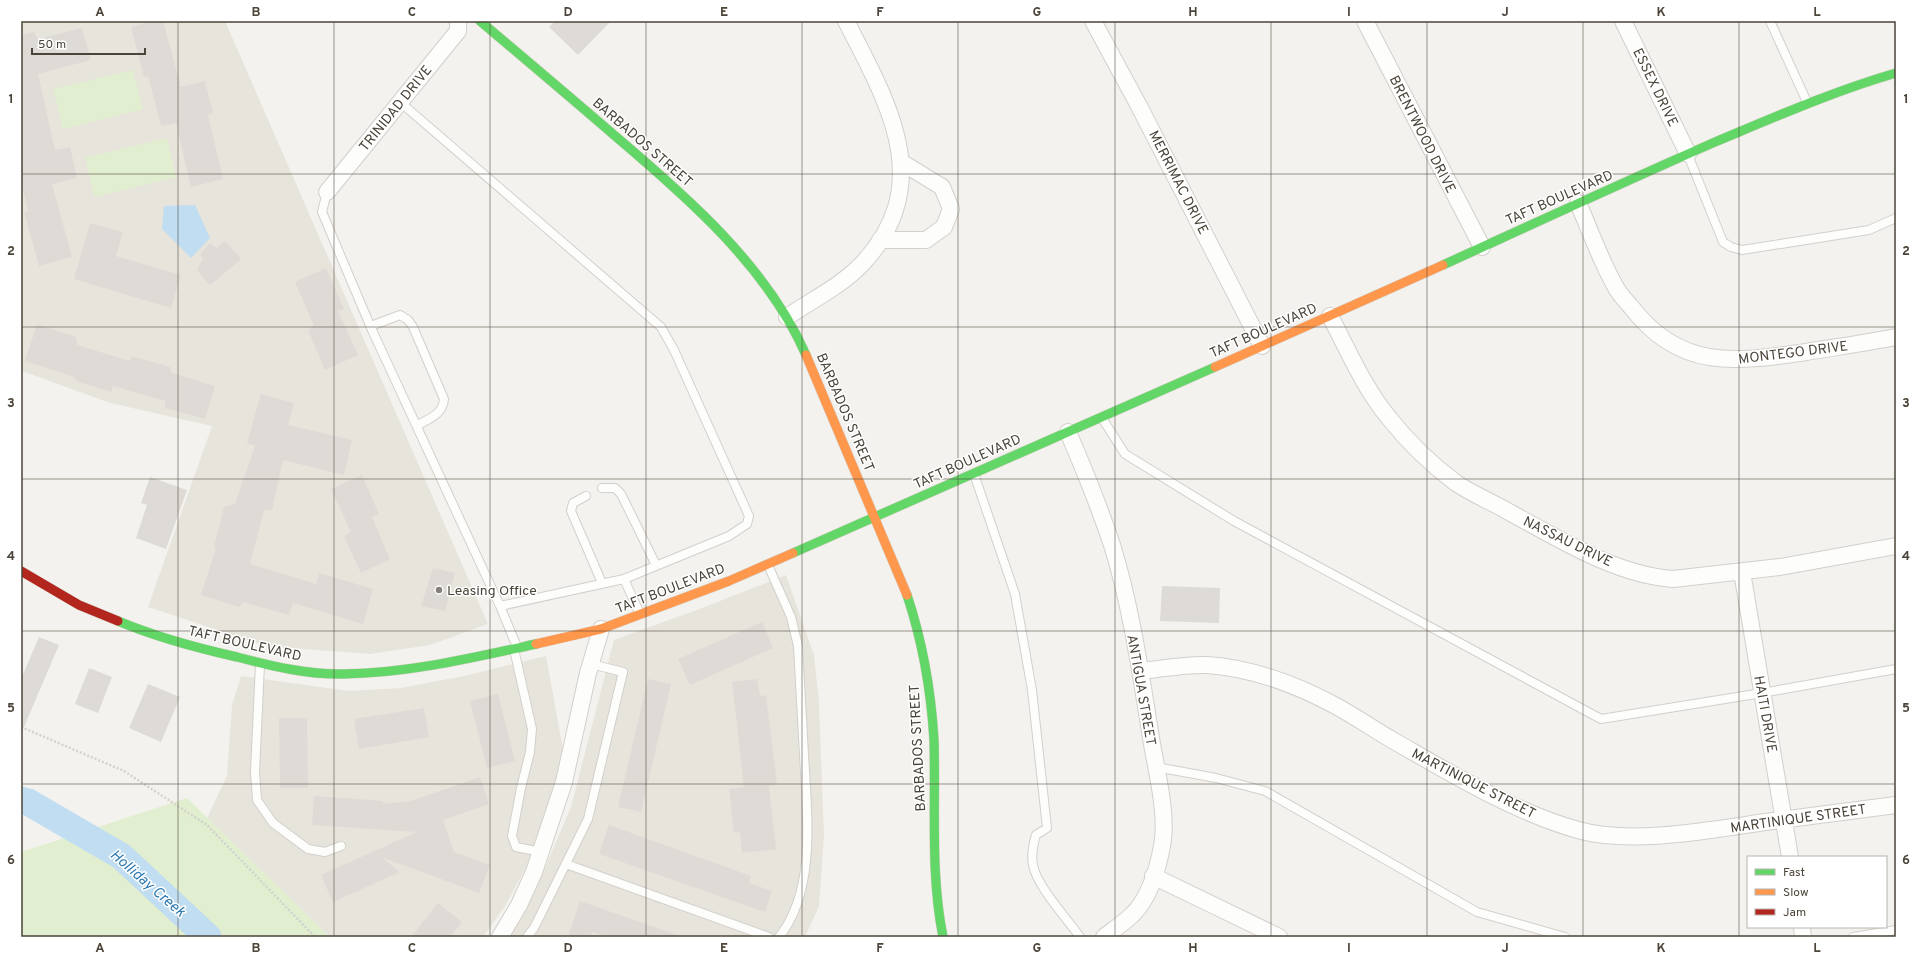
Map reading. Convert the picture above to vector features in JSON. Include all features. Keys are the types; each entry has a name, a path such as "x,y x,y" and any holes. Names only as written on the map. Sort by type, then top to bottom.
{"street":[{"name":"TRINIDAD DRIVE","path":"327,192 458,31 458,21"},
{"name":"BARBADOS STREET","path":"480,21 669,182 743,257 787,317 801,343 895,562 911,604 929,682 933,723 935,859 938,918 943,937"},
{"path":"787,317 844,279 862,264 892,221 899,199 901,162 895,128 866,61 846,21"},
{"name":"MERRIMAC DRIVE","path":"1093,21 1157,141 1262,346"},
{"name":"BRENTWOOD DRIVE","path":"1365,21 1482,247"},
{"name":"ESSEX DRIVE","path":"1624,21 1688,154"},
{"name":"TAFT BOULEVARD","path":"21,571 79,605 130,626 198,648 285,669 343,674 405,670 468,659 601,629 729,581 1330,316 1688,154 1808,104 1865,82 1896,73"},
{"path":"880,240 926,240 944,227 950,209 942,187 901,162"},
{"name":"MONTEGO DRIVE","path":"1578,203 1614,285 1641,320 1663,338 1685,352 1707,358 1730,360 1777,356 1896,336"},
{"name":"NASSAU DRIVE","path":"1330,316 1363,380 1388,417 1416,448 1457,483 1552,536 1594,556 1643,574 1657,578 1673,579 1780,567 1896,546"},
{"name":"ANTIGUA STREET","path":"1068,432 1090,480 1112,546 1127,606 1140,671 1156,767 1163,821 1162,845 1153,876 1144,899 1133,914 1104,937"},
{"name":"HAITI DRIVE","path":"1742,572 1790,856"},
{"path":"500,937 519,905 534,872 564,782 591,664 601,629"},
{"name":"MARTINIQUE STREET","path":"1140,671 1192,665 1208,665 1239,669 1292,685 1337,706 1394,741 1511,805 1537,816 1580,830 1607,835 1637,836 1712,830 1784,819 1896,805"},
{"path":"1153,876 1279,937"}],"lane":[{"path":"1770,21 1808,104"},
{"path":"400,102 661,327 674,350 749,516 747,524 729,536 624,579 500,606"},
{"path":"1688,154 1723,242 1731,247 1742,250 1869,230 1896,218"},
{"path":"327,192 322,212 370,326 418,425 500,606 516,648 532,729 530,752 521,788 512,836 516,847 541,852"},
{"path":"370,326 400,315 408,320 413,327 444,399 444,406 436,415 418,425"},
{"path":"1101,417 1125,454 1234,521 1601,719 1762,693 1896,669"},
{"path":"973,473 1015,594 1032,690 1047,828 1036,835 1032,850 1033,866 1040,884 1080,937"},
{"path":"602,488 615,488 621,494 656,565"},
{"path":"586,496 573,503 571,511 602,583"},
{"path":"767,564 791,617 798,646 808,832 804,875 796,905 787,927 779,937"},
{"path":"624,579 640,615"},
{"path":"260,663 255,772 257,800 273,824 308,849 325,852 341,846"},
{"path":"527,937 534,928 588,819 623,672 591,664"},
{"path":"1156,767 1216,778 1265,791 1477,912 1565,937"},
{"path":"566,864 769,937"},
{"path":"1853,937 1896,930"}],"path":[{"path":"21,727 124,771 207,825 315,937"}],"shaded area":[{"path":"21,21 225,21 488,624 430,645 370,654 266,646 148,607 212,426 110,403 22,371"},
{"path":"786,575 814,655 819,703 824,835 819,906 805,937 508,937 539,882 571,807 614,640"},
{"path":"546,656 564,755 548,811 531,858 505,906 483,937 330,937 207,818 227,776 232,705 241,676 349,691 401,688 464,676"}],"green space":[{"path":"133,70 143,109 63,129 53,89"},
{"path":"167,138 176,177 95,197 85,158"},
{"path":"187,798 330,937 21,937 21,852"}],"water":[{"path":"195,205 210,238 191,258 162,229 164,206"}],"building":[{"path":"153,21 163,21 181,87 205,81 213,113 208,115 223,179 191,187 176,123 161,126 148,76 144,77 131,27"},
{"path":"555,21 611,21 578,55 549,27"},
{"path":"82,28 91,60 38,74 55,150 70,147 77,178 52,184 72,257 39,266 24,212 28,211 21,182 21,35 34,32 38,39"},
{"path":"90,223 123,232 116,256 181,275 171,308 74,279"},
{"path":"225,241 241,259 210,285 197,270 203,259 200,254 210,243 217,248"},
{"path":"326,268 344,309 338,311 358,355 325,370 308,330 314,326 295,282"},
{"path":"37,324 76,337 77,345 130,361 131,356 170,367 172,373 215,386 205,419 165,408 165,401 113,386 111,392 76,381 75,377 25,361"},
{"path":"261,394 294,403 288,425 352,440 344,475 283,460 272,510 264,510 250,564 316,584 319,573 373,589 363,624 293,603 289,615 243,602 239,607 201,595 216,548 214,547 224,507 235,504 255,446 247,443"},
{"path":"362,475 379,514 372,517 390,559 361,573 344,536 351,532 331,489"},
{"path":"150,477 187,490 166,549 136,538 147,505 141,503"},
{"name":"Leasing Office","path":"433,568 455,573 445,611 421,606"},
{"path":"1162,586 1220,588 1219,623 1160,621"},
{"path":"762,622 773,648 690,685 678,659"},
{"path":"39,637 59,645 21,734 21,679"},
{"path":"89,668 112,677 98,713 75,704"},
{"path":"648,679 671,684 641,812 618,807"},
{"path":"757,679 760,696 766,695 777,785 769,786 776,849 742,853 740,832 734,833 729,789 744,787 732,682"},
{"path":"148,684 180,697 161,742 129,728"},
{"path":"498,694 515,761 487,768 470,701"},
{"path":"424,708 429,737 359,749 354,719"},
{"path":"279,718 307,718 308,788 280,788"},
{"path":"480,777 489,804 443,820 454,852 490,865 479,893 381,857 400,872 333,902 321,875 417,832 312,825 314,796 383,801 383,804 411,801"},
{"path":"609,825 751,876 749,883 772,891 765,912 599,854"},
{"path":"580,901 677,935 676,937 608,937 592,932 591,937 568,937"},
{"path":"438,903 462,922 450,937 411,937"}],"waterway":[{"name":"Holliday Creek","path":"21,800 28,802 121,856 208,937"}],"traffic: fast":[{"path":"480,21 641,158 696,208 723,235 748,263 770,292 790,323 806,355"},
{"path":"1443,265 1715,142 1827,96 1896,73"},
{"path":"793,553 1215,367"},
{"path":"907,595 918,631 931,703 934,740 934,839 936,888 943,937"},
{"path":"118,621 177,642 263,664 331,674 368,673 416,668 536,644"}],"traffic: slow":[{"path":"1215,367 1443,265"},
{"path":"806,355 907,595"},
{"path":"536,644 601,629 729,581 793,553"}],"traffic: jam":[{"path":"21,571 79,605 118,621"}],"place":[{"name":"Leasing Office","path":"439,590"}]}
